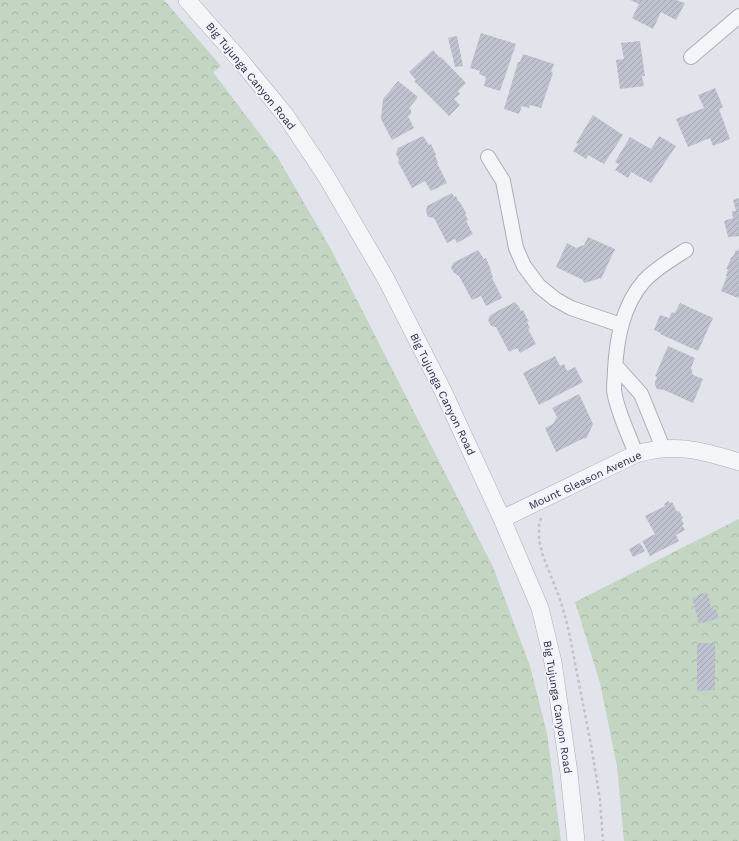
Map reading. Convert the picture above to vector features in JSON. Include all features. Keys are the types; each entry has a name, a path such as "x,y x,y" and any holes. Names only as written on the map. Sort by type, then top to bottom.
{"street":[{"name":"Big Tujunga Canyon Road","path":"187,0 240,60 286,116 326,176 386,278 443,391 502,519 540,608 553,662 569,773 576,841"},
{"path":"692,57 739,16"},
{"path":"488,157 503,182 516,248 524,266 539,286 555,299 571,308 621,325"},
{"path":"636,454 620,412 614,390 617,343 621,325 630,302 644,280 659,267 686,250"},
{"path":"616,366 641,394 663,448"},
{"name":"Mount Gleason Avenue","path":"502,519 636,454 663,448 688,448 739,462"}],"path":[{"path":"544,499 539,525 539,540 543,556 560,599 569,634 592,750 600,800 603,841"}],"green space":[{"path":"0,0 164,0 221,66 213,72 278,158 332,251 493,567 530,666 547,733 561,841 0,841"},
{"path":"739,519 739,841 624,841 617,766 600,683 575,602"}],"building":[{"path":"630,0 676,0 685,3 676,20 661,12 653,29 632,18 639,4"},
{"path":"481,33 516,44 500,91 484,86 486,77 479,74 480,71 470,68"},
{"path":"457,36 463,66 455,67 448,38"},
{"path":"640,41 645,76 642,76 644,86 620,89 616,60 624,59 621,43"},
{"path":"433,50 466,83 458,91 460,94 454,99 460,105 449,116 414,81 416,80 409,72"},
{"path":"523,54 554,64 551,72 553,73 541,108 530,105 529,108 522,106 519,114 504,109 518,62 520,62"},
{"path":"398,81 418,97 409,108 411,110 411,114 408,116 414,128 392,140 381,119 383,99"},
{"path":"715,88 723,107 719,109 730,139 713,146 710,138 688,147 676,119 704,108 698,95"},
{"path":"593,115 623,135 604,164 588,155 586,159 573,151 578,144 576,143"},
{"path":"423,136 429,145 431,144 436,155 437,163 447,183 431,191 425,181 412,188 398,162 399,159 396,154 398,148"},
{"path":"659,136 676,146 651,183 631,172 628,178 615,170 619,164 615,162 630,137 651,149"},
{"path":"452,193 454,197 456,196 466,213 465,214 468,220 466,221 473,234 457,243 455,239 447,243 434,218 428,217 426,211 427,206"},
{"path":"739,198 739,236 728,237 724,221 733,218 732,211 736,211 733,200"},
{"path":"588,237 615,249 601,279 598,278 584,283 583,280 556,267 567,243 576,248 584,245"},
{"path":"739,248 738,298 721,291 727,276 728,269 726,269 732,256 733,257 736,250 738,251"},
{"path":"478,250 484,259 486,258 491,270 492,278 502,298 486,306 481,296 472,300 459,276 454,273 451,268 453,263"},
{"path":"515,302 521,311 523,310 529,322 527,322 530,328 528,329 536,344 520,353 517,348 509,352 496,327 491,326 488,320 490,315"},
{"path":"680,303 713,318 698,351 654,330 660,315 669,318 672,312 675,313"},
{"path":"668,346 695,358 691,368 693,375 703,379 693,403 664,390 657,389 655,385 657,377 655,376"},
{"path":"555,356 560,366 564,364 567,371 575,367 583,382 539,405 523,373"},
{"path":"579,394 593,424 586,439 584,438 556,452 545,428 553,424 557,417 552,408"},
{"path":"668,501 670,503 672,502 677,512 679,511 683,518 681,519 684,524 682,525 685,530 676,535 679,541 650,556 642,541 655,534 645,516 665,506 664,504"},
{"path":"640,543 645,551 633,557 629,549"},
{"path":"707,592 712,610 716,609 719,618 699,624 692,598"},
{"path":"697,643 715,643 715,690 697,691"}]}
